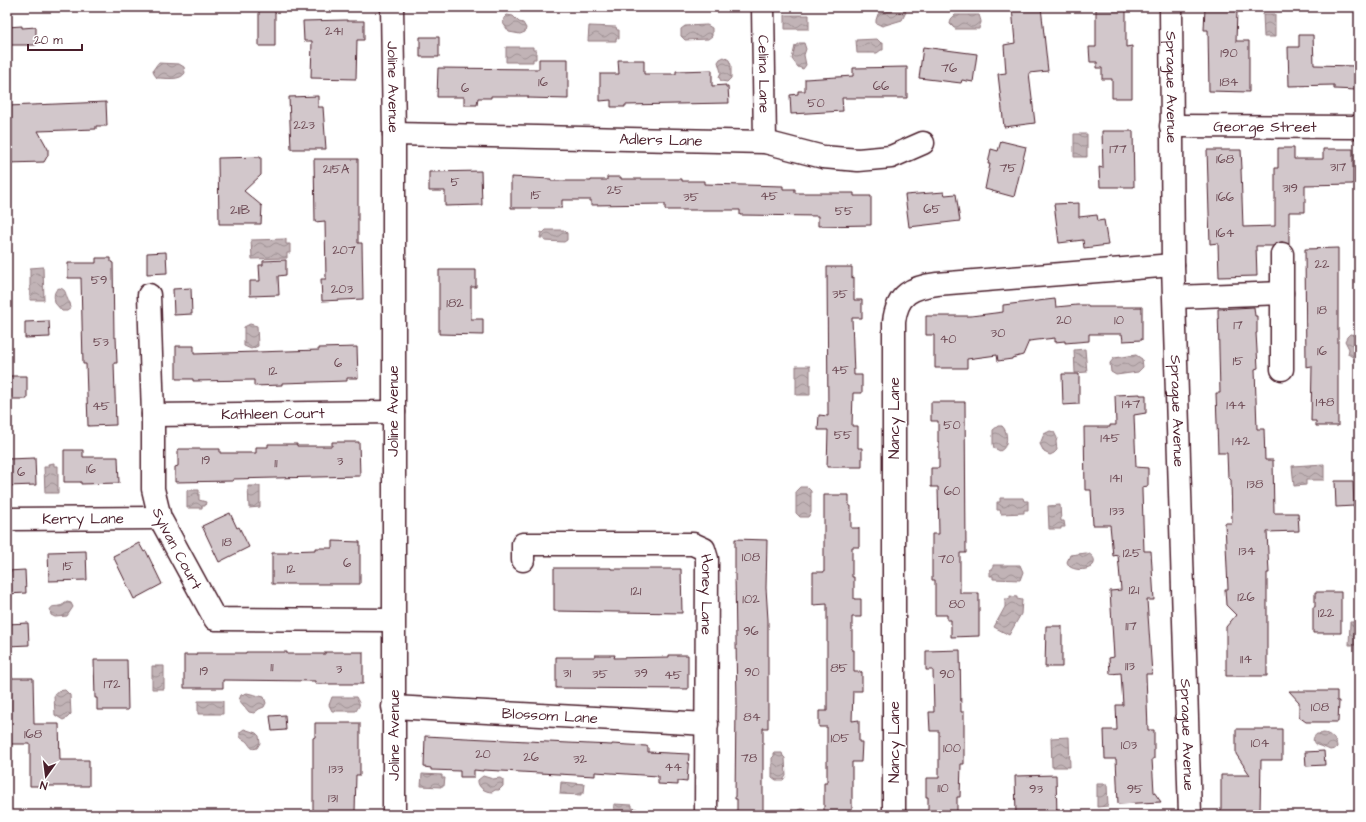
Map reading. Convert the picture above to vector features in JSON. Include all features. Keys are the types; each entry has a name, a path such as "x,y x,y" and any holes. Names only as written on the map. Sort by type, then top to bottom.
{"street":[{"name":"Joline Avenue","path":"392,7 394,134 394,815"},
{"name":"Celina Lane","path":"763,7 765,142"},
{"name":"Sprague Avenue","path":"1171,7 1173,265 1190,815"},
{"name":"George Street","path":"1171,126 1359,126"},
{"name":"Adlers Lane","path":"394,134 765,142 823,157 858,160 891,158 923,143"},
{"path":"1282,254 1282,369"},
{"name":"Nancy Lane","path":"894,815 894,330 895,317 899,304 908,293 920,286 1173,265"},
{"path":"1174,297 1282,294"},
{"name":"Sylvan Court","path":"149,295 153,415 153,489 160,518 215,619 393,620"},
{"name":"Kathleen Court","path":"153,415 394,412"},
{"name":"Kerry Lane","path":"7,519 160,518"},
{"name":"Honey Lane","path":"523,560 523,544 693,544 704,549 707,559 706,815"},
{"name":"Blossom Lane","path":"394,707 707,724"}],"water":[{"path":"897,7 902,7 906,12 902,20 882,26 876,23 878,14 893,10"},
{"path":"1263,14 1275,14 1275,37 1264,37"},
{"path":"507,15 513,16 519,22 523,23 526,28 525,32 520,34 509,32 503,23 504,18"},
{"path":"785,15 809,15 809,29 785,29"},
{"path":"955,15 979,15 981,22 979,29 955,29 950,24 951,19"},
{"path":"707,25 712,28 712,36 708,39 685,40 681,36 681,29 685,26"},
{"path":"589,26 616,27 617,30 619,30 619,39 616,38 616,41 588,41"},
{"path":"877,39 883,43 883,50 877,53 857,53 856,40"},
{"path":"799,43 804,43 806,49 804,55 806,65 803,69 798,67 792,59 795,46"},
{"path":"506,47 533,47 533,50 536,50 536,59 533,59 533,62 506,62"},
{"path":"724,57 729,60 731,65 731,78 727,82 721,81 719,77 721,72 718,62"},
{"path":"158,63 179,64 184,67 185,73 183,76 177,78 157,78 153,70"},
{"path":"1074,134 1087,134 1087,157 1074,157"},
{"path":"546,230 564,230 567,233 567,240 564,242 545,241 543,238 540,238 541,232 543,233"},
{"path":"286,239 286,244 290,244 290,253 287,253 287,258 252,259 251,240"},
{"path":"43,267 44,300 30,300 30,268"},
{"path":"59,288 65,291 70,303 71,308 67,311 62,311 55,303 55,292"},
{"path":"250,324 257,326 258,346 251,349 244,346 244,327"},
{"path":"1350,334 1356,335 1359,339 1359,355 1354,358 1348,354 1349,349 1345,341"},
{"path":"1085,349 1087,372 1075,373 1074,350"},
{"path":"1136,355 1142,359 1143,367 1138,372 1116,375 1111,372 1110,363 1114,358"},
{"path":"796,366 810,366 810,395 796,395"},
{"path":"998,426 1002,426 1007,436 1005,447 1000,451 994,448 993,444 993,430"},
{"path":"1050,431 1054,432 1057,438 1057,450 1050,455 1044,452 1040,444 1044,434"},
{"path":"54,463 54,466 58,466 58,493 45,493 44,467 48,467 48,464"},
{"path":"1324,464 1324,480 1306,480 1306,485 1294,486 1292,466"},
{"path":"248,486 260,486 260,507 249,508"},
{"path":"800,487 807,487 811,491 811,513 808,517 800,517 796,513 796,491"},
{"path":"187,490 199,490 199,500 206,502 205,506 202,506 202,508 187,508"},
{"path":"1000,498 1023,498 1024,501 1028,501 1028,510 1024,510 1024,513 1001,514 1000,510 997,510 997,502 1000,502"},
{"path":"1060,505 1061,521 1064,521 1065,527 1061,527 1061,529 1049,529 1048,506"},
{"path":"1086,553 1094,558 1094,563 1091,567 1079,570 1069,566 1067,562 1070,555"},
{"path":"993,565 1020,565 1023,572 1020,580 993,579 993,576 990,576 990,569 993,569"},
{"path":"1010,596 1017,597 1017,599 1022,600 1021,614 1009,635 994,627 1005,607 1005,599 1010,599"},
{"path":"67,602 71,603 73,607 67,616 55,617 51,615 50,610 52,607 61,606"},
{"path":"1350,622 1359,622 1359,645 1349,645"},
{"path":"152,666 164,666 164,689 152,689"},
{"path":"65,690 70,695 71,714 63,720 55,715 54,696 58,691"},
{"path":"247,693 264,697 266,703 264,707 254,713 249,712 239,700 241,695"},
{"path":"332,697 356,697 359,705 356,711 332,711 329,705"},
{"path":"198,701 223,701 223,714 198,714"},
{"path":"244,729 256,733 259,736 260,743 257,748 255,749 250,747 247,742 241,738 240,732"},
{"path":"1323,733 1328,734 1334,739 1337,744 1335,749 1330,750 1314,743 1313,738 1315,735"},
{"path":"1069,737 1070,767 1052,767 1051,738"},
{"path":"774,753 782,753 785,758 786,776 783,780 776,780 772,777 772,758"},
{"path":"422,774 442,775 442,778 445,778 444,786 421,786"},
{"path":"483,776 493,779 500,778 503,780 503,786 499,790 492,792 484,790 478,783 478,780"},
{"path":"561,782 585,784 584,793 581,793 581,795 560,794"},
{"path":"1097,784 1107,784 1108,806 1097,807"},
{"path":"614,804 632,805 632,808 637,809 637,815 613,815"},
{"path":"800,809 807,809 810,812 810,815 797,815 797,811"}],"building":[{"path":"259,7 275,7 275,46 259,46"},
{"path":"1012,7 1041,7 1048,71 1029,73 1035,123 1004,127 998,74 1006,73 1004,45 1015,43"},
{"path":"1096,7 1126,7 1126,47 1132,46 1132,98 1112,98 1112,79 1102,79 1102,68 1097,68 1097,62 1090,62 1089,47 1096,47"},
{"path":"1205,7 1235,7 1235,10 1237,11 1236,41 1249,41 1249,92 1209,91 1208,30 1204,30"},
{"path":"303,21 364,21 364,40 357,40 356,79 311,78 312,41 304,41"},
{"path":"22,26 22,28 36,27 36,45 7,45 7,27"},
{"path":"1299,35 1313,35 1314,65 1357,66 1356,90 1334,89 1334,85 1289,86 1288,47 1299,47"},
{"path":"420,37 439,37 439,57 420,57"},
{"path":"923,47 977,54 973,82 962,80 961,83 919,78"},
{"path":"539,59 568,59 568,99 528,98 528,96 491,96 491,98 478,98 477,105 464,105 464,97 437,97 438,68 539,69"},
{"path":"618,60 644,60 644,74 676,74 676,71 712,70 712,86 726,85 726,87 728,87 729,103 625,105 625,107 611,107 611,100 600,101 600,74 619,74"},
{"path":"907,67 907,98 842,98 843,111 791,114 790,95 798,94 798,91 805,91 805,79 853,76 853,68"},
{"path":"318,96 318,107 323,107 326,149 291,149 289,97"},
{"path":"106,102 107,126 96,126 96,129 38,131 48,149 48,155 44,162 7,163 7,106"},
{"path":"1102,131 1133,131 1134,187 1100,187 1099,167 1103,168"},
{"path":"1001,141 1026,147 1014,197 985,189 990,164 988,164 991,149 998,151"},
{"path":"1278,148 1294,148 1294,159 1323,159 1323,149 1353,149 1353,184 1305,185 1305,212 1289,212 1289,244 1282,242 1276,243 1273,246 1256,246 1257,276 1219,277 1218,243 1210,244 1207,150 1241,150 1243,227 1275,226 1275,168 1278,168"},
{"path":"261,157 261,175 244,191 262,206 261,224 219,224 218,158"},
{"path":"314,159 358,159 358,243 362,243 363,299 322,301 321,279 326,279 325,221 315,222"},
{"path":"481,171 482,205 445,206 445,191 429,191 429,172"},
{"path":"511,177 551,179 551,181 607,180 607,177 621,177 621,179 682,179 682,181 704,181 704,184 783,186 783,189 795,189 795,193 854,193 854,196 871,196 871,225 818,226 818,216 740,215 740,210 665,210 665,204 591,205 591,200 562,200 562,208 511,208"},
{"path":"944,192 945,195 956,194 960,221 909,227 905,195"},
{"path":"1079,203 1079,217 1097,215 1098,221 1104,220 1108,245 1084,248 1083,240 1059,243 1054,204"},
{"path":"1338,248 1338,426 1316,426 1316,421 1311,421 1312,366 1306,367 1305,249"},
{"path":"166,252 167,273 147,274 147,253"},
{"path":"96,258 111,258 111,262 113,263 114,337 116,337 117,363 114,363 116,425 88,426 86,364 83,364 81,278 68,278 68,263 96,263"},
{"path":"286,260 286,275 278,276 279,295 250,296 250,281 260,281 259,265 263,265 263,261"},
{"path":"827,267 852,267 852,278 854,277 854,300 862,300 862,318 852,318 854,375 862,375 862,393 853,393 852,426 858,426 858,448 862,448 862,467 827,467 828,430 818,430 819,415 828,416"},
{"path":"439,270 476,270 476,287 471,287 471,319 483,319 483,335 439,334"},
{"path":"191,288 192,314 174,315 173,289"},
{"path":"1055,299 1056,307 1088,305 1088,307 1142,307 1142,340 1123,341 1122,334 1089,334 1089,341 1065,343 1065,341 1055,342 1055,338 1029,341 1023,355 1012,359 998,361 997,355 967,359 967,368 935,368 934,335 926,335 926,316 971,316 1003,312 1003,305"},
{"path":"1254,307 1255,316 1257,316 1256,333 1258,368 1255,369 1257,429 1264,429 1265,460 1273,460 1274,513 1298,513 1299,531 1267,532 1269,573 1267,573 1267,676 1226,676 1226,627 1236,615 1226,605 1225,589 1228,589 1225,523 1232,523 1231,480 1228,478 1227,453 1218,453 1216,393 1220,393 1218,309"},
{"path":"49,321 50,337 25,338 25,322"},
{"path":"176,346 194,346 194,354 319,350 319,348 357,347 358,378 347,378 347,381 282,383 282,385 254,386 254,380 193,381 193,379 176,379"},
{"path":"1062,374 1079,374 1079,404 1063,405"},
{"path":"7,376 27,376 27,399 7,399"},
{"path":"1115,395 1146,395 1146,413 1134,415 1136,467 1148,468 1148,486 1142,487 1144,551 1151,551 1154,600 1147,600 1152,674 1146,674 1148,730 1154,730 1154,759 1152,759 1154,792 1161,802 1118,804 1116,759 1105,759 1104,730 1117,730 1116,705 1123,705 1121,673 1110,674 1109,658 1114,657 1110,591 1121,590 1118,555 1113,556 1110,525 1093,525 1091,490 1085,490 1084,427 1110,427 1110,425 1116,425"},
{"path":"931,402 965,402 966,553 960,553 960,593 979,593 979,636 951,637 951,620 947,620 947,615 935,615 935,580 932,580 932,534 939,534 938,487 931,487 931,468 939,468 939,442 938,421 931,421"},
{"path":"332,442 359,442 360,476 175,482 175,467 178,466 178,449 220,449 220,453 256,453 256,447 268,447 268,444 332,446"},
{"path":"64,450 83,450 83,457 118,457 119,483 81,484 81,482 64,482"},
{"path":"35,458 36,485 7,486 7,459"},
{"path":"1335,481 1353,481 1354,506 1336,507"},
{"path":"824,495 849,495 849,506 851,506 851,528 859,528 859,547 852,547 852,577 854,577 854,599 861,599 861,617 852,617 852,650 854,650 854,672 862,672 862,691 853,691 852,721 859,720 859,742 862,742 861,762 852,762 852,815 824,815 824,783 827,783 827,727 819,727 819,711 827,711 827,604 813,605 813,572 824,572"},
{"path":"230,513 237,528 239,527 249,547 219,562 202,526"},
{"path":"735,539 767,540 766,588 768,620 768,728 763,728 763,815 737,815 737,799 735,799 737,707"},
{"path":"333,541 360,542 360,584 272,584 272,553 315,550 315,548 333,548"},
{"path":"139,543 144,552 146,551 162,584 134,599 113,556"},
{"path":"86,551 87,580 49,581 48,552"},
{"path":"554,568 681,569 682,613 554,611"},
{"path":"25,570 26,593 7,594 7,571"},
{"path":"1315,592 1341,592 1341,633 1313,633 1313,607 1315,607"},
{"path":"28,623 29,645 7,646 7,624"},
{"path":"1046,626 1062,626 1062,667 1045,667"},
{"path":"960,650 961,712 964,712 964,764 961,764 960,797 957,797 957,815 928,815 926,778 939,778 939,731 930,731 929,712 934,712 933,670 926,670 926,651"},
{"path":"246,652 325,654 325,652 363,652 363,684 315,684 315,681 223,680 223,688 184,688 184,655 196,655 196,653"},
{"path":"595,655 615,655 614,658 669,657 669,655 688,655 688,689 556,688 556,657 595,657"},
{"path":"94,660 127,660 128,710 97,710 97,698 95,698"},
{"path":"7,678 33,678 34,724 59,724 60,760 89,760 89,786 30,786 30,744 7,744"},
{"path":"1289,691 1337,691 1337,701 1339,701 1338,722 1306,722 1299,717 1299,702"},
{"path":"285,715 286,730 272,731 270,716"},
{"path":"315,723 360,723 360,775 356,775 355,812 313,812 313,738 315,737"},
{"path":"1236,729 1282,729 1282,760 1261,760 1260,812 1221,812 1221,775 1250,775 1236,754"},
{"path":"425,736 646,746 648,747 648,752 689,754 687,782 678,781 678,785 658,784 658,776 595,772 595,776 474,770 474,777 460,777 460,771 431,770 431,768 424,767"},
{"path":"1324,751 1325,765 1306,766 1305,752"},
{"path":"1056,775 1057,815 1016,815 1015,776"}]}
